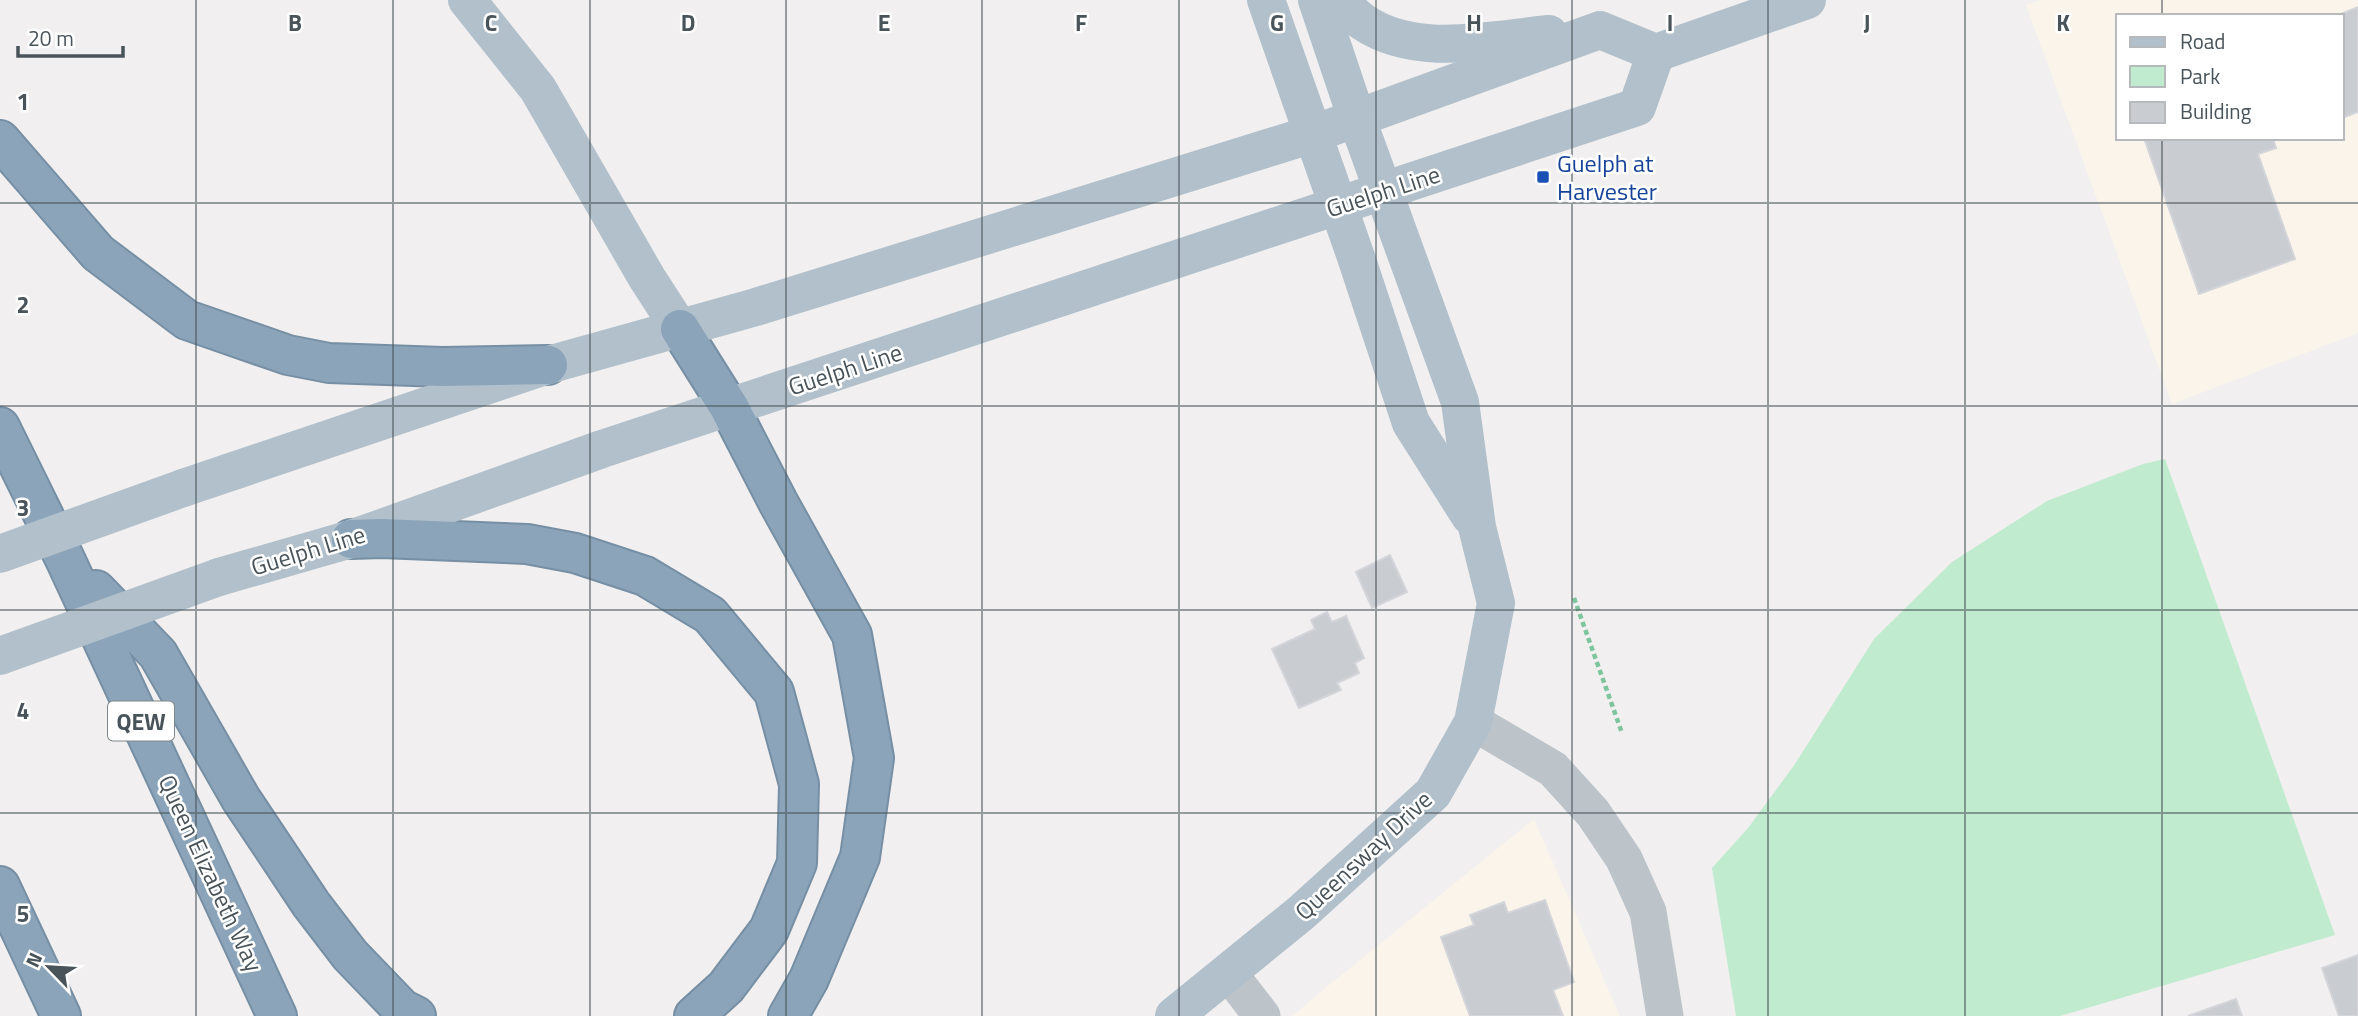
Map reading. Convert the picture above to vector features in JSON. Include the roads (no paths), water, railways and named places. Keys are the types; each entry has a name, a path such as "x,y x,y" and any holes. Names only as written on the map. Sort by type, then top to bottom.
{"highway":[{"path":"0,140 98,253 187,320 288,355 329,363 442,367 548,365"},
{"path":"680,329 729,407 852,635 874,758 860,857 809,979 788,1016"},
{"name":"Queen Elizabeth Way","path":"0,427 65,559 277,1016"},
{"path":"351,539 527,544 575,553 645,576 710,615 774,692 799,784 797,863 769,930 726,987 694,1016"},
{"path":"65,559 158,654 241,799 311,904 350,955 402,1009 416,1016"},
{"path":"0,887 61,1016"}],"main road":[{"path":"467,0 538,89 680,329"},
{"name":"Queensway Drive","path":"1266,0 1411,424 1477,527"},
{"name":"Queensway Drive","path":"1174,1016 1301,913 1433,793 1473,722 1496,603 1477,527 1460,402 1357,119 1317,0"},
{"path":"1339,0 1363,22 1399,39 1439,44 1600,30 1656,53 1807,0"},
{"path":"0,554 183,488 548,365 680,329 1313,134 1600,30"},
{"name":"Guelph Line","path":"0,656 219,576 351,539 592,452 1637,107 1656,53"}],"street":[{"path":"1473,722 1553,769 1593,813 1624,859 1648,912 1665,1016"},
{"path":"1228,972 1262,1016"}],"place":[{"name":"Guelph at Harvester","path":"1543,177"}]}
